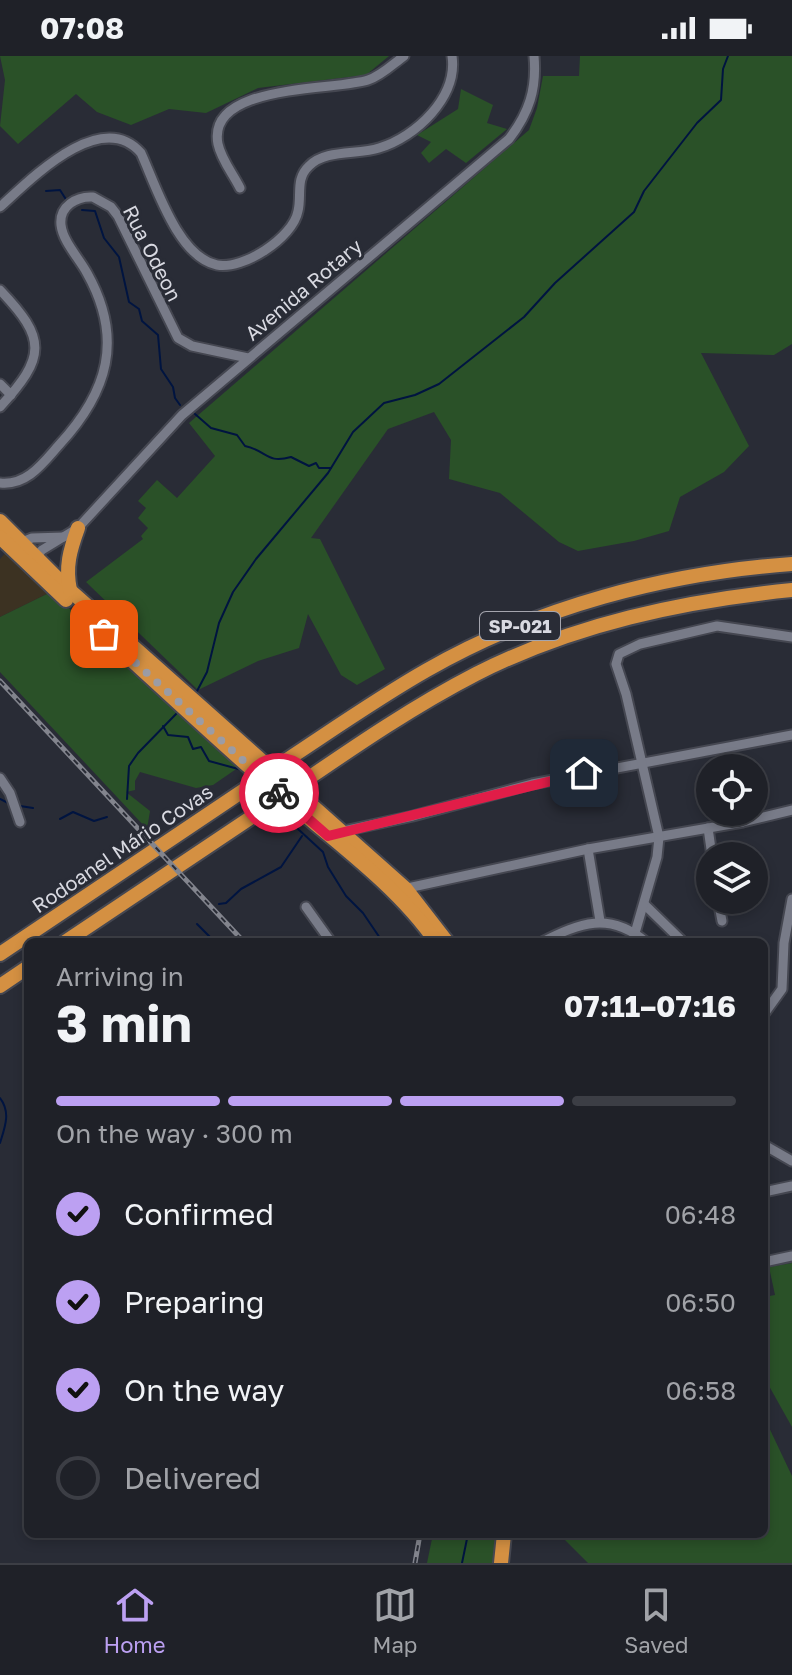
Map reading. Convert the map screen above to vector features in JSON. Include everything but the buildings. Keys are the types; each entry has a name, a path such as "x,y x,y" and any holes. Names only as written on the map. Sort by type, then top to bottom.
{"highway":[{"path":"0,521 32,561 252,770 335,834"},
{"path":"70,591 68,554 78,528"},
{"path":"0,537 18,544"},
{"path":"32,561 70,591 398,890 434,938"},
{"name":"Rodoanel Mário Covas","path":"0,954 279,765 428,669 507,631 593,600 671,581 792,564"},
{"name":"SP-021","path":"71,938 382,728 441,692 520,654 608,623 719,598 792,590"},
{"path":"0,986 24,970"},
{"path":"501,1563 504,1538"},
{"path":"509,1563 511,1538"}],"street":[{"path":"240,188 218,145 217,131 230,112 285,90 369,80 404,56"},
{"path":"0,207 48,165 74,149 95,140 122,138 141,153 179,234 189,248 216,265 243,262 257,255 291,227 298,211 301,177 315,161 378,149 394,142 441,104 452,78 452,56"},
{"name":"Avenida Rotary","path":"32,561 78,528 182,415 509,139 523,121 532,99 536,76 534,56"},
{"name":"Rua Odeon","path":"0,483 20,481 39,467 86,414 103,375 107,345 106,314 60,223 62,214 75,200 93,197 111,207 118,216 178,338 192,346 248,358"},
{"path":"0,290 23,314 35,341 33,364 0,407"},
{"path":"0,384 11,395"},
{"name":"Avenida Rotary","path":"18,544 32,538 64,537"},
{"path":"635,933 659,850 659,837 616,664 619,654 628,648 717,626 792,637"},
{"path":"335,834 532,784 792,735"},
{"path":"0,778 20,822"},
{"path":"398,890 792,810"},
{"path":"708,828 710,842"},
{"path":"588,849 600,921"},
{"path":"768,1008 782,989 784,943 792,899"},
{"path":"645,905 679,938"},
{"path":"306,907 328,938"},
{"path":"721,914 722,921"},
{"path":"550,938 570,928 600,921 641,938"},
{"path":"768,1147 792,1161"},
{"path":"768,1191 792,1186"},
{"path":"768,1261 792,1256"}],"shaded area":[{"path":"8,550 51,592 0,617 0,559"}],"green space":[{"path":"0,56 389,56 366,75 258,88 206,113 169,109 131,125 97,112 76,94 18,144 0,126 5,80"},
{"path":"580,56 792,56 792,344 774,355 701,353 749,446 724,472 680,497 669,531 578,551 559,542 500,493 449,479 451,440 434,412 388,429 311,538 320,539 385,669 357,685 341,675 308,614 299,648 258,661 198,690 86,582 143,539 141,536 148,528 138,518 146,508 138,501 157,480 177,498 215,456 189,423 529,130 543,76 579,76"},
{"path":"461,89 493,105 487,123 507,129 466,163 446,149 429,163 421,153 431,142 417,135 458,109"},
{"path":"51,592 242,765 213,785 196,788 140,772 135,781 135,790 126,792 150,811 147,829 0,672 0,617"},
{"path":"792,1263 792,1427 768,1384 768,1296 775,1295 769,1267"},
{"path":"768,1425 792,1476 792,1563 588,1563 563,1538 768,1538"},
{"path":"432,1538 496,1538 493,1563 427,1563"}],"waterway":[{"path":"196,693 207,672 219,623 233,592 256,559 328,473 353,432 384,403 415,395 439,384 524,317 555,283 634,212 644,191 697,123 721,100 723,69 728,56"},
{"path":"46,191 60,190 67,201"},
{"path":"82,210 95,211 104,238 119,257 129,302 139,309 142,321 158,335 161,369 180,405"},
{"path":"195,414 211,428 237,435 245,446 272,458 291,457 309,466 316,463 319,468 331,468"},
{"path":"127,799 129,766 178,712"},
{"path":"163,726 168,735 188,737 193,749 201,747 209,761 242,770"},
{"path":"0,799 10,804"},
{"path":"20,806 33,808"},
{"path":"289,809 298,829 323,852 328,867 346,896 363,913 380,938"},
{"path":"60,819 73,812 94,821 107,817"},
{"path":"219,904 226,903 241,889 281,867 302,836"},
{"path":"197,924 211,938"},
{"path":"0,1098 6,1114 0,1143"},
{"path":"462,1563 467,1538"}],"railway":[{"path":"0,681 240,938"},
{"path":"415,1563 419,1538"}],"way so far":[{"path":"104,634 279,793"}],"route":[{"path":"279,793 328,836 584,773"}]}
